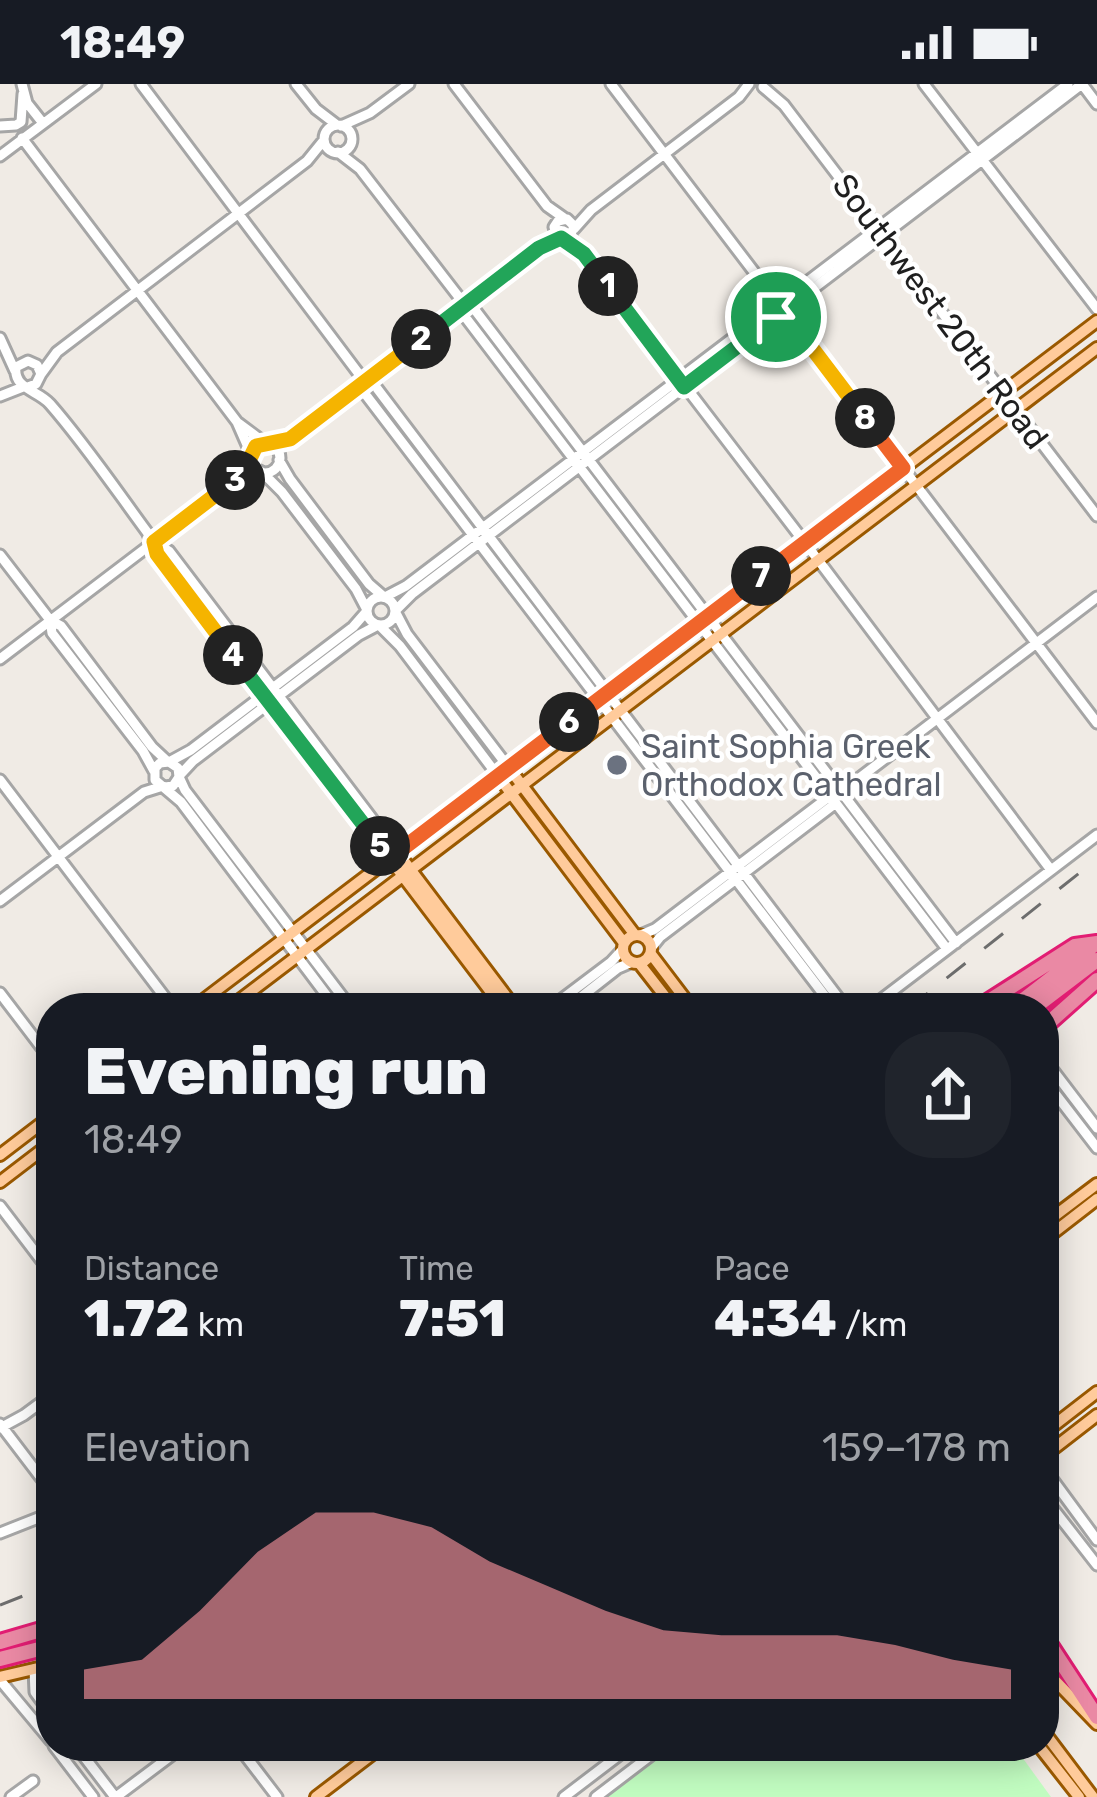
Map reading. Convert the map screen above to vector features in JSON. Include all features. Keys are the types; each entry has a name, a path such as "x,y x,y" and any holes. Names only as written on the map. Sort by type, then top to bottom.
{"highway":[{"path":"1001,993 1075,946 1097,942"},
{"path":"1032,993 1097,942"},
{"path":"1054,993 1097,960"},
{"path":"1059,1004 1097,977"},
{"path":"1059,1013 1097,977"},
{"path":"0,1642 36,1632"},
{"path":"0,1659 36,1650"},
{"path":"1059,1660 1097,1721"}],"main road":[{"path":"213,993 1097,321"},
{"path":"249,993 1097,348"},
{"path":"509,768 638,935 649,941 681,993"},
{"path":"498,776 624,946 626,957 661,993"},
{"path":"394,856 492,993"},
{"path":"406,873 503,993"},
{"path":"624,946 638,935"},
{"path":"635,963 645,961 651,950"},
{"path":"0,1155 36,1127"},
{"path":"0,1182 36,1154"},
{"path":"1059,1213 1097,1184"},
{"path":"1059,1228 1097,1199"},
{"path":"1059,1421 1097,1392"},
{"path":"1059,1444 1097,1415"},
{"path":"0,1678 34,1669"},
{"path":"1059,1684 1097,1721"},
{"path":"1059,1752 1093,1797"},
{"path":"316,1797 363,1761"},
{"path":"1051,1761 1079,1797"}],"street":[{"path":"2,152 93,84"},
{"path":"296,84 316,109 348,130 360,170"},
{"path":"2,394 36,384 57,352 307,161 330,127 370,113 410,84"},
{"path":"454,84 547,206 570,224 584,254 1051,870"},
{"path":"611,84 1097,723"},
{"path":"924,84 1097,309"},
{"path":"0,901 144,792 176,784 193,761 353,627 374,599 406,586 481,535 1069,84"},
{"path":"979,156 1082,84 1097,104"},
{"path":"558,234 558,221 570,224 739,97 763,85"},
{"name":"Southwest 20th Road","path":"763,85 784,105 1097,516"},
{"path":"140,86 365,382 376,387 481,535 834,993"},
{"path":"22,89 42,122"},
{"path":"0,126 20,123 22,89"},
{"path":"316,109 327,147 360,170 465,305 478,314 581,460 952,946"},
{"path":"307,161 346,150 370,113"},
{"path":"22,138 238,422 277,448 290,479 369,584 393,602 407,634 509,768"},
{"path":"547,206 558,234 584,254"},
{"path":"558,234 570,237 570,224"},
{"path":"0,658 242,475 273,470 290,439 558,234"},
{"path":"2,341 39,367 46,399"},
{"path":"2,341 17,382 46,399 154,542 157,554 394,856"},
{"path":"2,394 18,364 57,352"},
{"path":"238,422 254,467 282,492 357,591 370,620 400,646 498,776"},
{"path":"242,475 256,446 290,439"},
{"path":"144,792 158,765 191,750 359,634 390,623 412,594 481,535"},
{"path":"0,555 50,620 61,626 154,751 176,765 185,790 289,935"},
{"path":"638,935 655,929 737,872 1097,597"},
{"path":"50,620 52,633 143,752 157,783 179,799 338,993"},
{"path":"0,780 162,993"},
{"path":"890,993 1097,836"},
{"path":"651,950 657,939 737,872"},
{"path":"737,872 823,993"},
{"path":"570,993 624,946"},
{"path":"302,952 327,993"},
{"path":"586,993 618,968 635,963"},
{"path":"0,993 36,1040"},
{"path":"1059,1078 1097,1128"},
{"path":"1059,1098 1097,1148"},
{"path":"0,1206 36,1253"},
{"path":"36,1404 1,1426 36,1472"},
{"path":"1059,1489 1097,1540"},
{"path":"1059,1512 1070,1504"},
{"path":"1059,1517 1097,1565"},
{"path":"0,1533 36,1519"},
{"path":"34,1669 36,1693"},
{"path":"0,1678 36,1723"},
{"path":"66,1761 93,1797"},
{"path":"88,1761 116,1797 164,1761"},
{"path":"249,1761 277,1797"},
{"path":"564,1797 612,1761"},
{"path":"596,1797 641,1761"},
{"path":"11,1797 33,1781"},
{"path":"578,1786 586,1797"}],"green space":[{"path":"650,1761 1025,1761 1051,1797 602,1797"}],"railway":[{"path":"928,993 1097,859"},
{"path":"0,1605 36,1591"}],"place":[{"name":"Saint Sophia Greek Orthodox Cathedral","path":"617,765"}],"route":[{"path":"561,238 584,254 684,387 776,317 784,311 903,468 389,859 176,580 154,542 242,475 256,446 290,439 539,248 561,238"}]}
